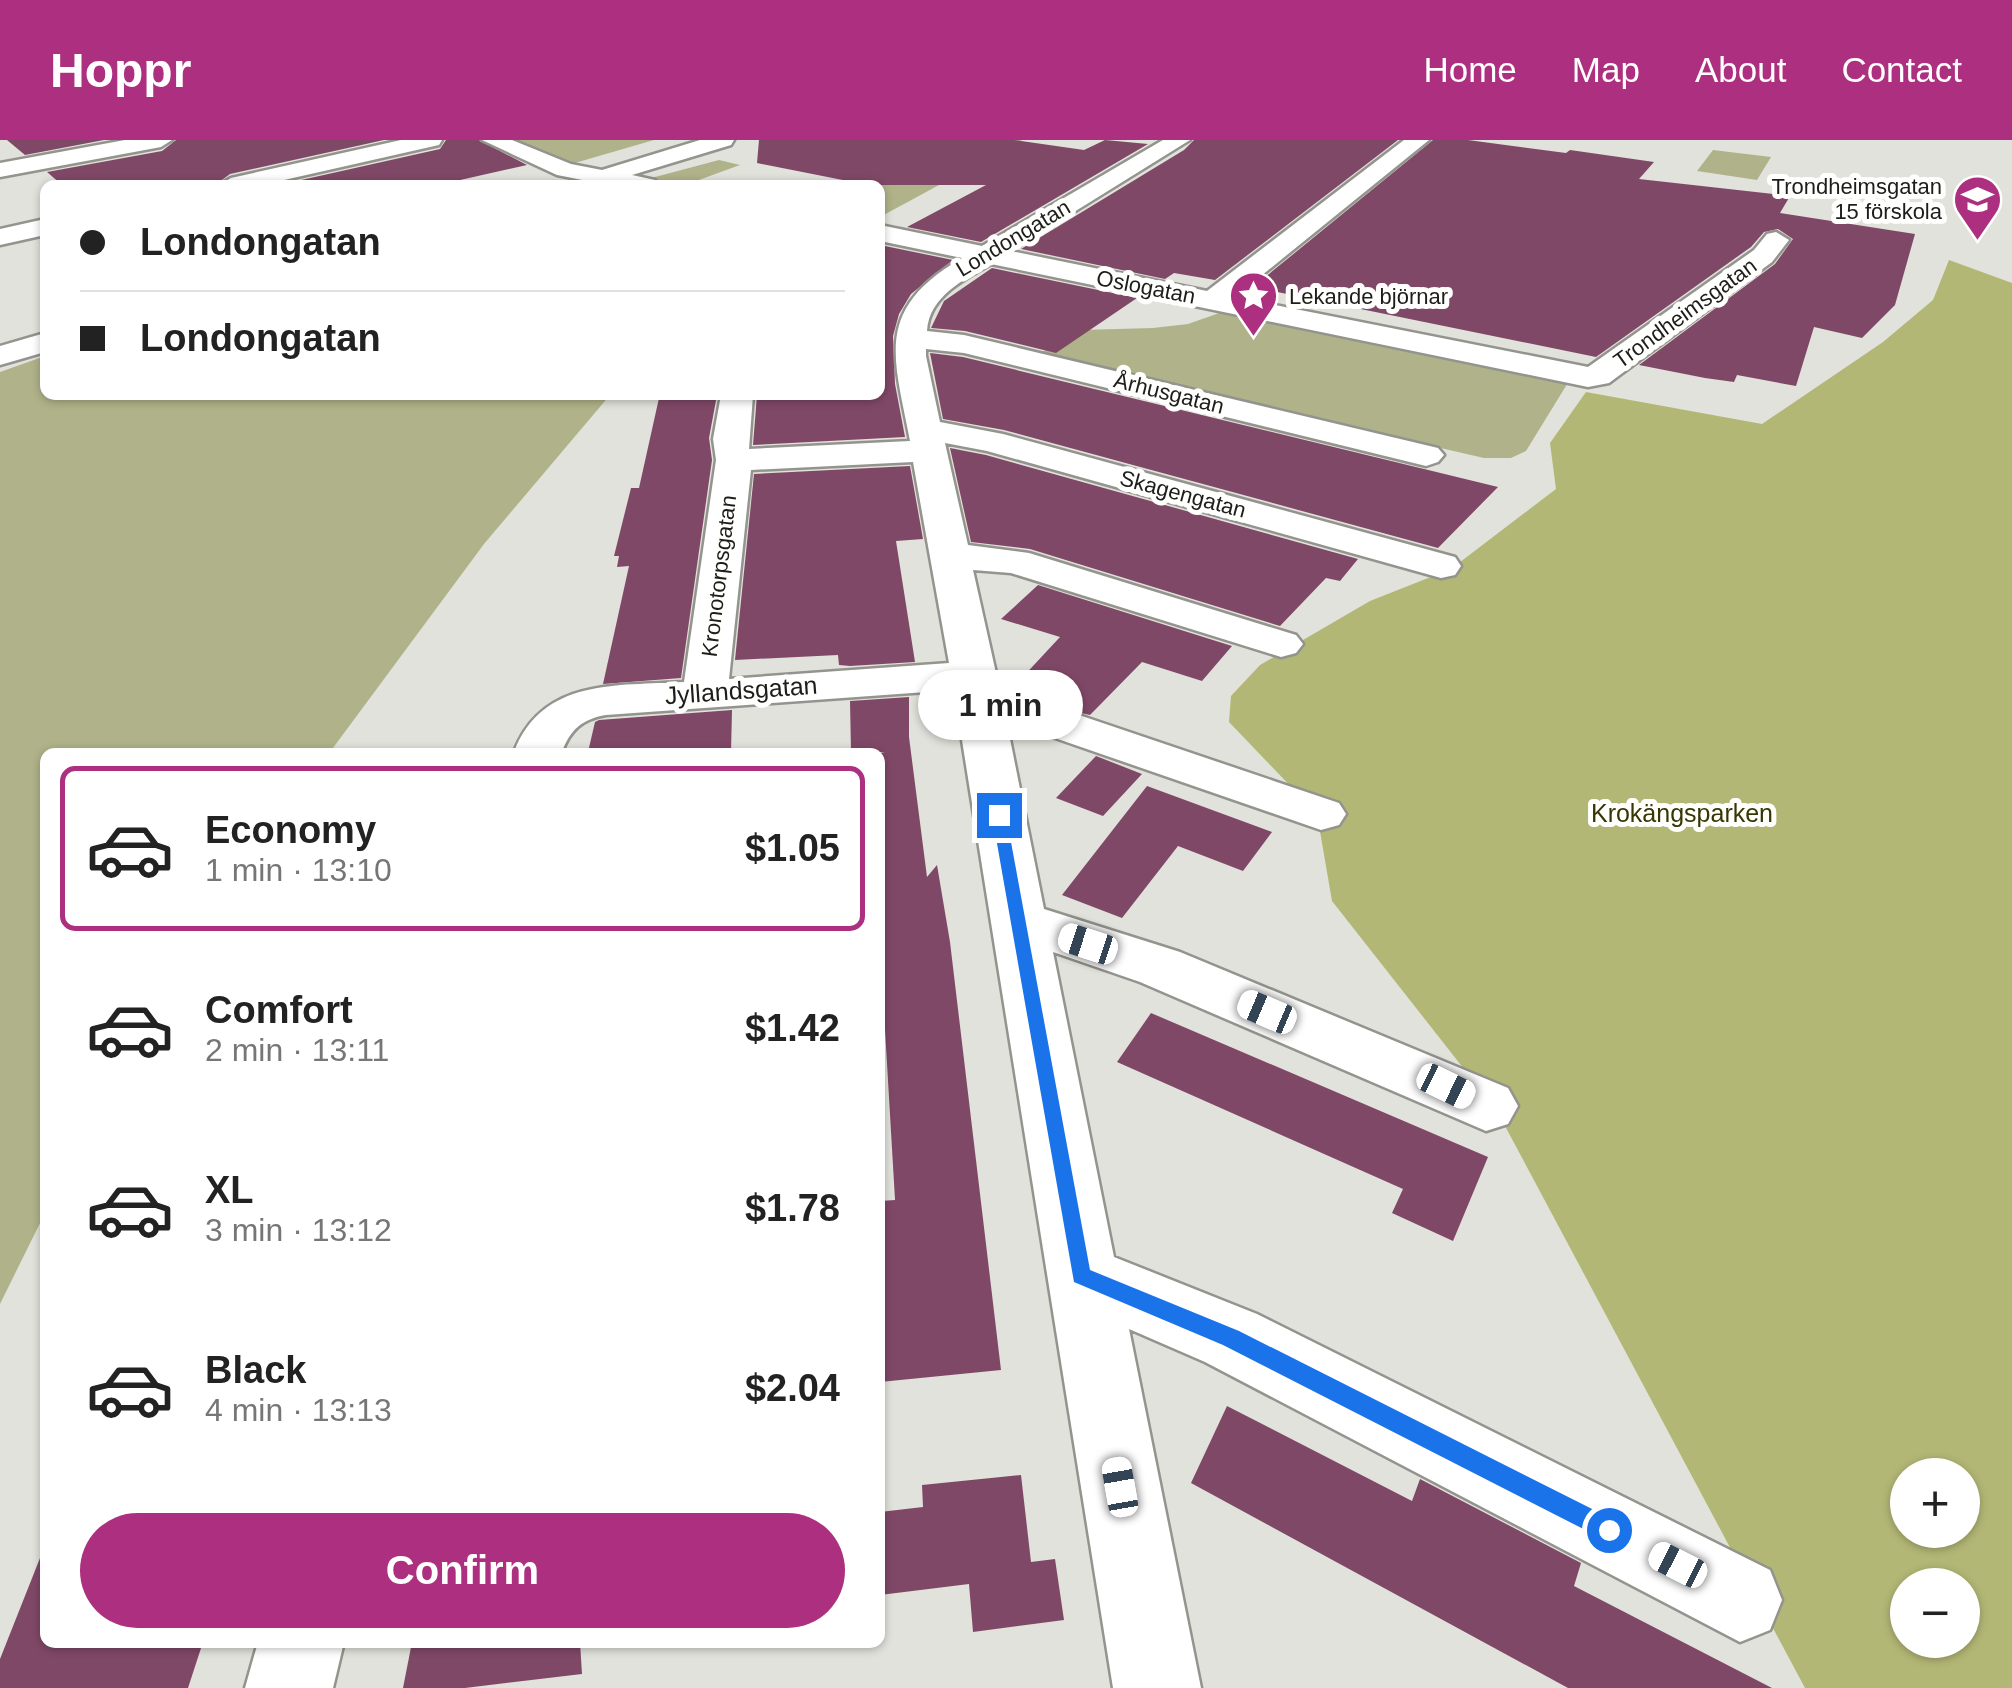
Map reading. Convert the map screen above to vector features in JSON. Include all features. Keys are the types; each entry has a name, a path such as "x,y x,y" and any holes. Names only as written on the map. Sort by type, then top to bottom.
{"street":[{"path":"0,170 161,140"},
{"path":"253,180 431,140"},
{"path":"493,140 569,177"},
{"path":"602,176 724,140"},
{"name":"Londongatan","path":"910,338 913,319 924,298 939,283 1178,140"},
{"path":"1213,300 1418,140"},
{"path":"530,180 602,176 622,180"},
{"path":"0,237 40,228"},
{"name":"Oslogatan","path":"885,234 1588,377"},
{"name":"Trondheimsgatan","path":"1588,377 1608,369 1763,256 1776,240"},
{"path":"0,334 40,322"},
{"path":"910,338 1158,1688"},
{"name":"Århusgatan","path":"910,338 964,344 1426,455"},
{"path":"0,356 40,344"},
{"name":"Kronotorpsgatan","path":"706,691 734,460 730,438 736,400"},
{"name":"Kronotorpsgatan","path":"734,460 926,440"},
{"name":"Skagengatan","path":"926,440 991,441 1441,566"},
{"path":"950,556 1015,561 1281,644"},
{"name":"Jyllandsgatan","path":"540,748 550,722 578,706 706,691 976,692"},
{"path":"976,692 1320,814"},
{"path":"1017,920 1160,968 1486,1106"},
{"path":"1081,1276 1231,1338 1740,1600"},
{"path":"289,1688 299,1648"}],"green space":[{"path":"502,140 654,140 561,167"},
{"path":"957,140 1022,140 885,214 885,180 873,180"},
{"path":"1713,150 1771,157 1757,180 1697,171"},
{"path":"719,160 740,165 699,180 644,180"},
{"name":"Krokängsparken","path":"1949,260 2012,283 2012,1688 1805,1688 1497,1111 1332,901 1317,814 1229,722 1231,696 1260,665 1370,601 1451,569 1556,489 1550,443 1586,392 1762,424 1883,342 1933,300"},
{"path":"1225,311 1569,381 1526,451 1511,458 1484,458 1037,355 1080,330 1188,324"},
{"path":"40,358 40,400 606,400 484,544 333,748 40,748 40,1223 0,1304 0,372"}],"building":[{"path":"7,140 104,140 25,155"},
{"path":"176,140 384,140 230,174 222,180 56,180 47,172 162,151"},
{"path":"446,140 479,140 527,165 460,180 301,180 440,149"},
{"path":"759,140 1014,140 1084,150 1105,140 1148,144 981,242 907,227 986,185 885,185 885,180 843,180 757,163"},
{"path":"1194,140 1398,140 1215,280 1174,273 1165,279 1021,249 1184,150"},
{"path":"1433,140 1468,140 1566,153 1570,150 1654,162 1639,179 1790,196 1780,213 1915,234 1895,305 1862,338 1814,327 1796,386 1737,375 1734,382 1639,365 1775,264 1793,239 1778,229 1764,232 1751,247 1596,357 1253,287"},
{"path":"885,246 953,260 911,294 899,314 893,336 895,384 905,437 753,445 757,400 885,400"},
{"path":"992,268 1137,298 1056,353 965,331 931,328 944,301"},
{"path":"930,353 963,357 1498,487 1438,548 1004,430 943,419"},
{"path":"659,400 716,400 709,438 712,460 681,678 603,684 629,566 617,567 619,556 614,556 631,488 639,488"},
{"path":"950,448 1358,559 1340,581 1326,578 1280,626 1030,549 971,542"},
{"path":"910,466 923,539 896,541 915,662 839,665 838,655 735,660 754,474"},
{"path":"1038,585 1232,646 1202,681 1142,662 1090,715 1005,696 1060,637 1001,619"},
{"path":"909,697 909,737 927,877 937,865 950,942 1001,1370 885,1382 885,1201 895,1200 885,1029 885,748 851,748 850,701"},
{"path":"732,710 731,748 589,748 595,722"},
{"path":"1096,756 1142,774 1103,816 1056,798"},
{"path":"1147,786 1272,832 1243,871 1178,846 1122,918 1062,895"},
{"path":"1151,1013 1488,1157 1453,1241 1392,1213 1403,1189 1117,1062"},
{"path":"1227,1406 1412,1501 1420,1479 1581,1563 1574,1586 1772,1688 1568,1688 1191,1483"},
{"path":"1021,1475 1031,1562 1055,1559 1064,1620 973,1632 969,1584 885,1594 885,1511 923,1507 922,1485"},
{"path":"40,1558 40,1648 201,1648 188,1688 0,1688 0,1659"},
{"path":"411,1648 580,1648 582,1674 465,1688 403,1688"}],"place":[{"name":"Trondheimsgatan 15 förskola","path":"1977,242"},
{"name":"Lekande björnar","path":"1254,338"}],"route":[{"path":"999,815 1081,1276 1231,1338 1609,1530"}]}
